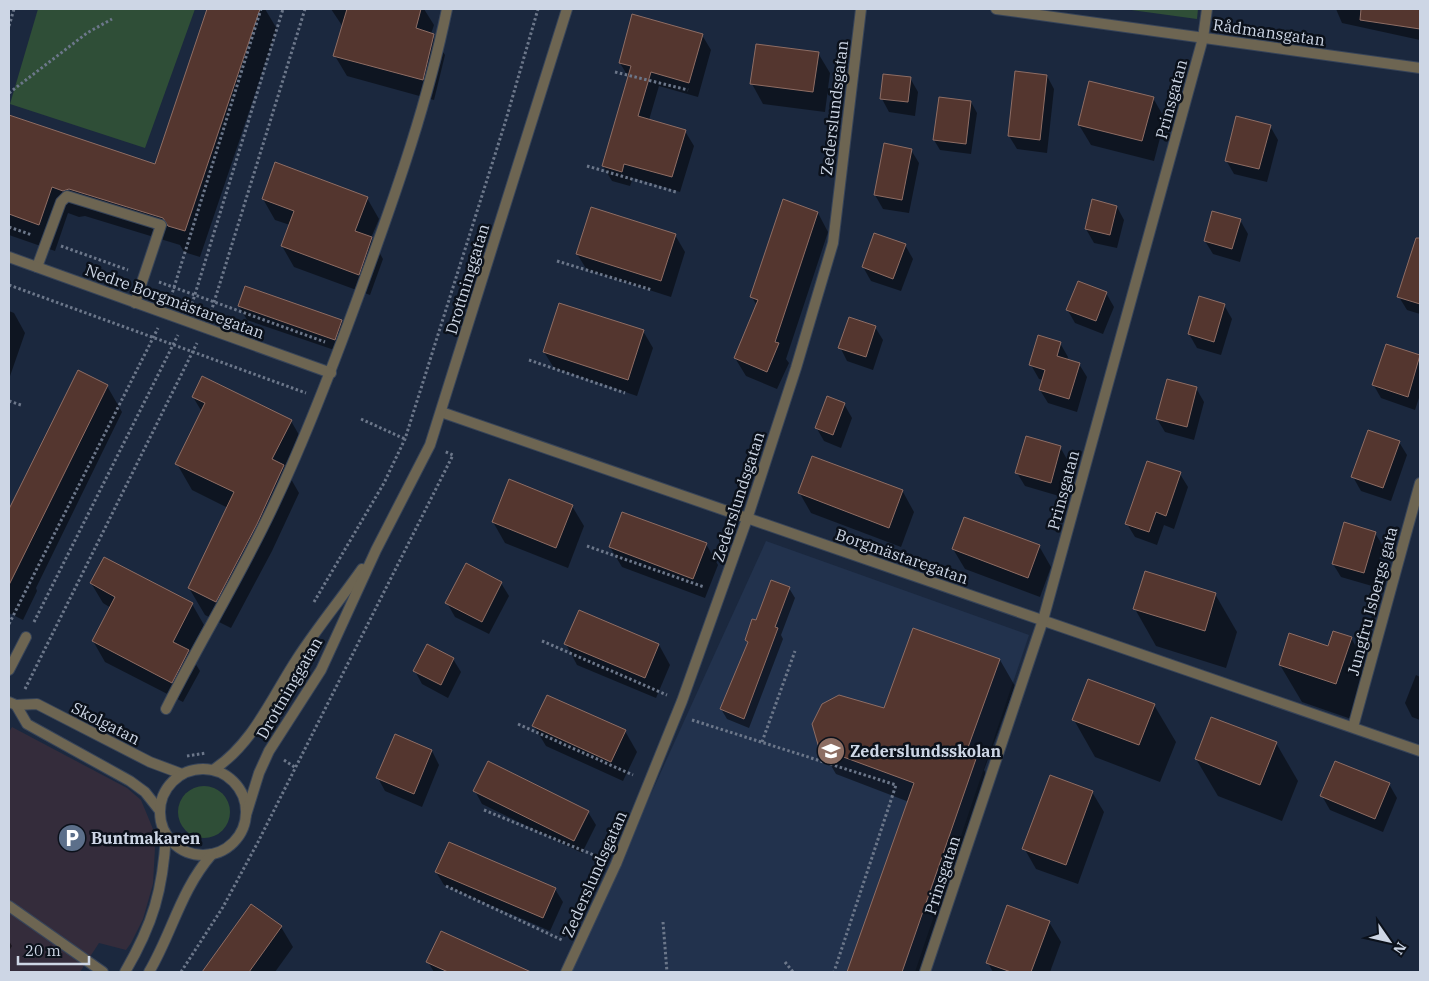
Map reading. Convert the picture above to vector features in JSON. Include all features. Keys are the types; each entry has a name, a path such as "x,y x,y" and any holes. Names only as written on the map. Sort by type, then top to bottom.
{"street":[{"path":"166,709 242,569 294,461 331,373 399,183 432,72 447,9"},
{"name":"Drottninggatan","path":"246,815 262,766 321,670 376,550 418,472 442,412 567,9"},
{"name":"Zederslundsgatan","path":"566,972 616,864 677,715 722,592 796,368 833,243 861,9"},
{"name":"Rådmansgatan","path":"998,9 1420,68"},
{"name":"Prinsgatan","path":"926,972 1043,620 1203,38 1207,9"},
{"path":"37,268 61,202 67,196 161,225 135,303"},
{"name":"Nedre Borgmästaregatan","path":"9,257 331,373"},
{"name":"Borgmästaregatan","path":"442,412 1420,751"},
{"name":"Jungfru Isbergs gata","path":"1353,727 1420,483"},
{"name":"Drottninggatan","path":"213,770 230,759 248,738 298,657 376,550"},
{"path":"9,670 26,637"},
{"path":"12,704 27,724 130,781 145,792 160,811 166,834 164,868 159,897 150,925 125,972"},
{"name":"Skolgatan","path":"12,704 37,704 150,762 182,774"},
{"path":"160,811 166,790 182,774 203,769 213,770 227,776 238,787 245,800 246,815 242,830 235,841 225,850 199,855 186,852 174,844 166,834"},
{"path":"149,972 187,888 196,872 212,854"},
{"path":"9,906 103,972"}],"path":[{"path":"9,26 14,9"},
{"path":"12,704 205,328 305,9"},
{"path":"313,604 362,522 405,438 506,123 538,9"},
{"path":"9,93 80,39 112,19"},
{"path":"615,72 688,90"},
{"path":"588,166 676,192"},
{"path":"9,227 144,276 214,304 340,347"},
{"path":"557,261 652,290"},
{"path":"9,286 320,398"},
{"path":"530,360 625,393"},
{"path":"9,401 20,405"},
{"path":"361,419 405,438"},
{"path":"180,972 223,907 258,842 453,455"},
{"path":"587,546 722,592"},
{"path":"542,641 682,701"},
{"path":"762,742 795,651"},
{"path":"677,715 896,785 834,972"},
{"path":"518,724 650,782"},
{"path":"484,810 616,864"},
{"path":"446,886 579,947"},
{"path":"663,922 667,972"},
{"path":"785,962 793,972"}],"shaded area":[{"name":"Zederslundsskolan","path":"766,541 1029,635 915,972 570,972"},
{"path":"12,727 127,788 141,800 153,829 155,848 153,884 143,919 131,943 126,950 99,943 80,972 9,972 9,732"}],"green space":[{"path":"38,9 195,9 145,148 10,104"},
{"path":"1124,9 1198,9 1197,19"},
{"path":"204,786 214,788 222,794 228,802 230,812 228,822 222,830 214,836 204,838 194,836 186,830 180,822 178,812 180,802 186,794 194,788"}],"building":[{"path":"207,9 260,9 185,231 168,226 163,218 69,189 63,191 52,187 39,225 9,214 9,115 155,164"},
{"path":"347,9 421,9 416,28 434,34 423,80 333,56"},
{"path":"1361,9 1420,9 1420,29 1360,20"},
{"path":"632,14 703,34 689,83 651,72 638,116 686,130 672,177 624,164 622,172 602,166 631,66 619,63"},
{"path":"756,44 819,52 813,92 750,84"},
{"path":"1015,71 1047,75 1040,140 1008,136"},
{"path":"883,74 911,77 908,102 880,99"},
{"path":"1089,81 1154,97 1142,141 1078,125"},
{"path":"939,97 971,101 966,144 933,140"},
{"path":"1236,116 1271,125 1259,169 1225,161"},
{"path":"884,143 912,149 902,200 874,195"},
{"path":"275,162 368,197 355,231 372,237 359,275 281,246 294,211 262,199"},
{"path":"783,199 818,212 775,342 779,343 767,372 734,358 758,300 750,297"},
{"path":"1092,199 1117,206 1110,235 1085,229"},
{"path":"591,207 676,234 661,281 576,254"},
{"path":"1212,211 1241,219 1232,249 1204,241"},
{"path":"874,233 906,244 893,279 862,267"},
{"path":"1416,238 1420,238 1420,304 1397,297"},
{"path":"1078,281 1107,292 1096,321 1066,310"},
{"path":"245,286 342,320 335,340 238,306"},
{"path":"1199,296 1225,304 1214,342 1188,334"},
{"path":"559,303 644,330 628,380 543,352"},
{"path":"849,317 876,326 866,357 838,348"},
{"path":"1038,335 1061,342 1057,356 1080,363 1069,399 1039,390 1045,370 1029,365"},
{"path":"1386,344 1420,355 1408,397 1372,385"},
{"path":"78,370 108,385 9,585 9,509"},
{"path":"202,376 292,420 272,459 284,465 257,524 216,602 188,588 234,492 175,464 205,403 192,397"},
{"path":"1167,379 1197,387 1187,427 1156,419"},
{"path":"827,396 845,403 833,435 815,428"},
{"path":"1368,430 1400,441 1383,488 1351,477"},
{"path":"1026,436 1061,446 1051,483 1015,473"},
{"path":"812,456 903,490 889,528 798,493"},
{"path":"1147,461 1181,472 1166,516 1156,512 1149,532 1125,524"},
{"path":"509,479 573,505 556,548 492,522"},
{"path":"622,512 707,543 693,579 609,547"},
{"path":"964,517 1040,545 1028,578 952,549"},
{"path":"1344,522 1376,532 1364,573 1332,564"},
{"path":"104,557 193,603 173,642 189,650 172,683 92,641 115,597 90,583"},
{"path":"466,563 502,582 482,622 445,603"},
{"path":"1145,571 1216,593 1205,631 1133,609"},
{"path":"771,580 790,587 775,627 778,628 744,719 720,709 748,642 745,640 752,619 756,620"},
{"path":"579,610 659,644 645,678 564,644"},
{"path":"913,628 1000,659 966,753 977,756 902,972 847,972 914,783 819,748 812,724 822,704 839,695 884,708"},
{"path":"1333,631 1352,637 1336,684 1279,665 1289,633 1328,646"},
{"path":"427,644 454,658 441,685 413,671"},
{"path":"1088,679 1155,704 1139,745 1072,720"},
{"path":"547,695 626,730 611,762 532,726"},
{"path":"1211,717 1277,742 1260,785 1195,759"},
{"path":"395,734 432,750 414,794 376,778"},
{"path":"488,761 589,811 574,841 473,791"},
{"path":"1335,761 1390,783 1375,819 1320,796"},
{"path":"1050,775 1093,791 1066,865 1022,849"},
{"path":"449,842 556,888 543,918 435,872"},
{"path":"251,904 282,926 249,972 202,972"},
{"path":"1007,905 1050,921 1031,972 1011,972 986,963"},
{"path":"441,931 531,972 448,972 426,962"}],"place":[{"name":"Zederslundsskolan","path":"831,751"},
{"name":"Buntmakaren","path":"72,838"}]}
